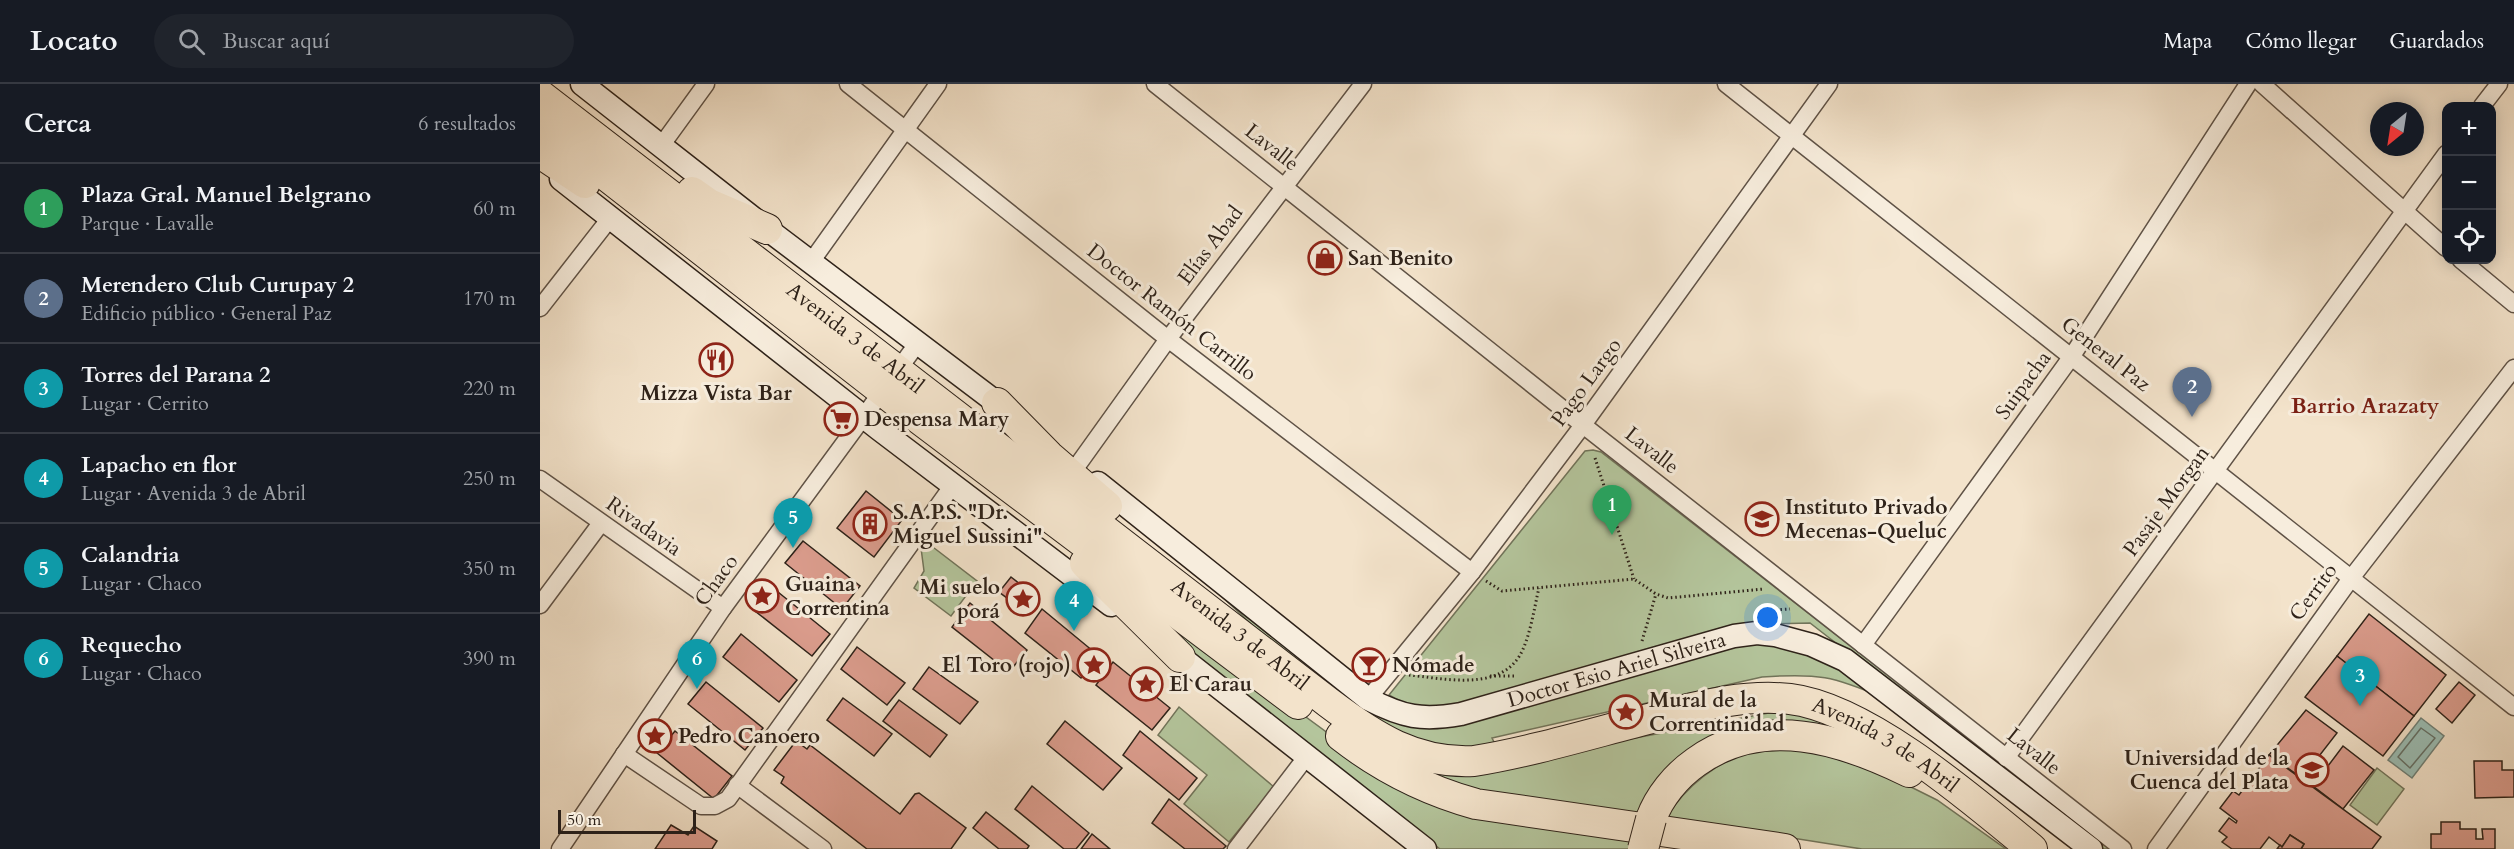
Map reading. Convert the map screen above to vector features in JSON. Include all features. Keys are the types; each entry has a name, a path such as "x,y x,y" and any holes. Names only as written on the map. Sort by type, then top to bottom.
{"highway":[{"path":"540,88 599,122 708,204 767,229"},
{"name":"Avenida 3 de Abril","path":"540,95 893,387 1360,751 1409,780 1448,796 1486,806 1785,849"},
{"name":"Avenida 3 de Abril","path":"540,124 766,301 893,387 1261,649 1329,703 1381,740 1412,754 1438,760 1459,761 1496,757 1715,702 1767,698 1792,699 1843,714 1863,726 1981,807 2032,849"},
{"path":"540,153 681,251 766,301"},
{"path":"893,387 966,465 1083,560 1180,657"},
{"path":"997,403 1049,456 1205,590 1261,649"},
{"path":"1643,849 1650,819 1670,786 1688,767 1705,755 1742,739 1784,733 1828,741 1855,749 1889,762 1981,807"}],"main road":[{"name":"Avenida 3 de Abril","path":"582,84 767,229 997,403 1368,699"},
{"path":"540,162 863,416 1180,657 1425,849"},
{"name":"Doctor Esio Ariel Silveira","path":"1368,699 1399,714 1413,717 1442,717 1708,643 1757,633 1775,635 1812,645 1845,660 2091,849"}],"street":[{"path":"661,146 706,84"},
{"name":"Doctor Ramón Carrillo","path":"848,84 1168,339 1472,572"},
{"path":"811,262 938,84"},
{"name":"Lavalle","path":"1155,84 1583,425 2122,849"},
{"name":"Elías Abad","path":"1077,466 1168,339 1363,84"},
{"name":"General Paz","path":"1726,84 2514,707"},
{"name":"Pago Largo","path":"1368,699 1472,572 1583,425 1789,135 1829,84"},
{"name":"Suipacha","path":"1863,645 2072,356 2248,84"},
{"path":"2262,84 2442,245"},
{"path":"2485,102 2499,84"},
{"name":"Pasaje Morgan","path":"2006,758 2445,156"},
{"path":"540,308 611,217"},
{"path":"2466,264 2514,304"},
{"name":"Chaco","path":"560,849 723,608 863,416 893,387 917,344"},
{"name":"Cerrito","path":"2156,849 2352,577 2514,368"},
{"name":"Rivadavia","path":"540,479 723,608"},
{"path":"624,754 701,806 715,806 728,799 953,485"},
{"path":"540,605 601,523"},
{"path":"1236,849 1308,756"},
{"path":"737,785 823,849"}],"path":[{"path":"1583,425 1610,498 1634,579 1656,594 1680,598 1770,588 1780,580"},
{"path":"1472,572 1502,591 1634,579"},
{"path":"1389,673 1463,680 1490,676 1506,670 1517,662 1528,634 1539,588"},
{"path":"1641,645 1656,594"}],"green space":[{"path":"1585,451 1601,452 2112,849 2101,849 1810,623 1760,624 1456,710 1409,706 1389,695"},
{"path":"925,541 977,581 951,616 914,588 924,571 921,548"},
{"path":"1199,575 1407,722 1752,641 1812,649 1884,698 1825,678 1762,677 1492,738 1496,746 1466,751 1404,740 1265,637"},
{"path":"1152,604 1366,761 1636,832 1633,849 1440,849 1151,619"},
{"path":"1179,707 1274,787 1229,842 1184,804 1207,775 1158,735"},
{"path":"1774,712 1803,714 1852,728 1749,727 1639,821 1459,794 1397,754 1507,762"},
{"path":"1752,749 1807,749 1889,776 1937,800 2006,849 1862,849 1666,818 1683,795 1703,776 1726,761"},
{"path":"2377,768 2404,789 2377,825 2350,805"}],"water":[{"path":"2421,718 2444,736 2412,778 2388,760"}],"building":[{"name":"S.A.P.S. \"Dr. Miguel Sussini\"","path":"866,491 902,520 874,557 837,528"},
{"path":"803,541 860,586 842,609 785,563"},
{"path":"1011,577 1030,592 1019,607 999,592"},
{"path":"773,588 830,634 812,656 755,611"},
{"path":"970,603 1027,650 1009,672 952,627"},
{"path":"1042,609 1099,656 1081,678 1025,633"},
{"path":"2369,614 2446,675 2414,716 2337,656"},
{"path":"741,634 797,680 779,702 723,657"},
{"path":"857,647 905,683 887,705 841,669"},
{"path":"2337,656 2414,716 2383,756 2305,697"},
{"path":"1113,662 1170,708 1152,730 1096,685"},
{"path":"929,667 978,702 960,724 913,689"},
{"path":"706,682 763,728 745,750 688,704"},
{"path":"2459,682 2475,695 2452,723 2436,709"},
{"path":"843,698 892,734 874,756 827,720"},
{"path":"899,700 947,735 930,757 883,721"},
{"path":"2306,710 2337,733 2302,778 2269,755"},
{"path":"1065,721 1122,768 1103,790 1047,744"},
{"path":"675,731 732,776 714,799 657,753"},
{"path":"1140,731 1197,778 1179,800 1123,755"},
{"path":"796,741 807,749 810,745 900,814 915,794 919,793 966,828 951,849 867,849 781,783 784,777 774,770"},
{"path":"2343,746 2374,770 2343,809 2313,786"},
{"path":"2269,755 2381,837 2372,849 2301,849 2304,844 2290,835 2282,847 2269,837 2260,849 2232,849 2222,842 2227,837 2219,831 2229,818 2236,823 2237,821 2220,808 2233,791 2239,795"},
{"path":"2474,761 2502,761 2502,770 2514,770 2514,797 2475,798"},
{"path":"1032,786 1089,833 1076,849 1064,849 1015,809"},
{"path":"1169,799 1226,846 1223,849 1185,849 1152,823"},
{"path":"986,812 1029,846 1027,849 999,849 973,828"},
{"path":"2441,822 2460,822 2460,829 2476,829 2476,839 2483,839 2482,829 2495,829 2495,849 2431,849 2431,834 2441,834"},
{"path":"671,825 688,835 694,826 717,841 712,849 655,849"},
{"path":"1092,834 1110,849 1081,849"},
{"path":"2290,835 2304,844 2301,849 2277,849 2280,845 2282,847"}],"place":[{"name":"San Benito","path":"1325,258"},
{"name":"Mizza Vista Bar","path":"716,360"},
{"name":"Merendero Club Curupay 2","path":"2192,417"},
{"name":"Despensa Mary","path":"841,419"},
{"name":"Instituto Privado Mecenas-Queluc","path":"1762,519"},
{"name":"S.A.P.S. \"Dr. Miguel Sussini\"","path":"870,524"},
{"name":"Plaza Gral. Manuel Belgrano","path":"1612,535"},
{"name":"Calandria","path":"793,548"},
{"name":"Guaina Correntina","path":"762,596"},
{"name":"Mi suelo porá","path":"1023,599"},
{"name":"Lapacho en flor","path":"1074,631"},
{"name":"El Toro (rojo)","path":"1094,665"},
{"name":"Nómade","path":"1369,665"},
{"name":"El Carau","path":"1146,684"},
{"name":"Requecho","path":"697,689"},
{"name":"Torres del Parana 2","path":"2360,706"},
{"name":"Mural de la Correntinidad","path":"1626,712"},
{"name":"Pedro Canoero","path":"655,736"},
{"name":"Universidad de la Cuenca del Plata","path":"2312,770"}],"district":[{"name":"Barrio Arazaty","path":"2365,405"}]}
